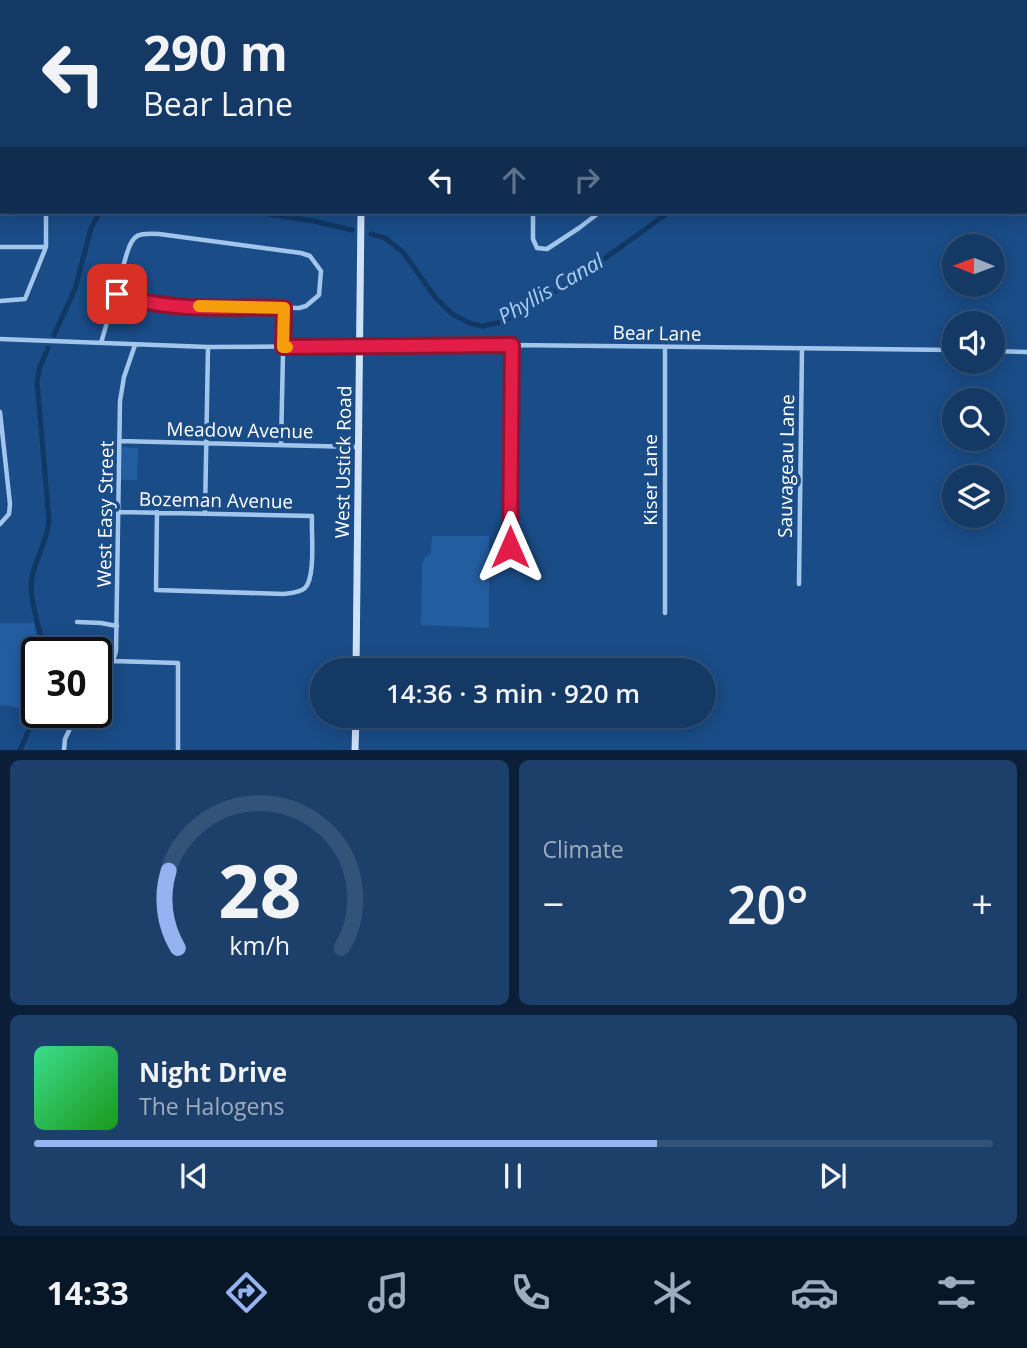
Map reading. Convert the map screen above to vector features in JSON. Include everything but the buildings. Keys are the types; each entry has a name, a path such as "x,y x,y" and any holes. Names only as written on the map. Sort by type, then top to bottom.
{"main road":[{"name":"West Ustick Road","path":"356,658 360,214"},
{"path":"355,750 356,728"}],"street":[{"path":"0,301 25,299 46,247 46,214"},
{"path":"533,214 533,239 537,248 547,249 597,214"},
{"path":"101,343 131,240 137,235 159,234 301,253 317,262 321,271 319,295 306,306 284,308 163,305 117,294"},
{"path":"0,247 46,247"},
{"path":"281,445 284,308"},
{"name":"Bear Lane","path":"0,339 208,347 512,345 942,350"},
{"name":"West Easy Street","path":"113,661 117,626 120,401 124,377 135,345"},
{"path":"510,547 512,345"},
{"path":"205,514 208,347"},
{"name":"Kiser Lane","path":"665,347 665,613"},
{"name":"Sauvageau Lane","path":"799,584 802,348"},
{"path":"1005,351 1027,352"},
{"path":"0,412 10,504 9,514 0,524"},
{"name":"Meadow Avenue","path":"120,441 359,447"},
{"name":"Bozeman Avenue","path":"119,512 312,516 311,571 305,587 284,594 156,590 157,513"},
{"path":"77,622 117,626"},
{"path":"113,661 178,663 178,750"},
{"path":"64,750 70,728"}],"shaded area":[{"path":"122,447 138,448 137,480 121,480"},
{"path":"432,536 489,536 489,628 421,625 422,565 425,557 431,554"},
{"path":"0,623 34,623 36,637 21,637 21,708 0,705"}],"waterway":[{"name":"Phyllis Canal","path":"54,335 75,289 91,228 99,214"},
{"name":"Phyllis Canal","path":"268,214 352,230"},
{"name":"Phyllis Canal","path":"371,234 385,238 403,252 435,297 452,314 472,324 483,326 505,321 579,277 666,214"},
{"name":"Phyllis Canal","path":"41,637 31,585 49,520 37,381 48,348"},
{"name":"Phyllis Canal","path":"20,750 30,728"}],"slow traffic":[{"path":"199,306 284,308 283,347 287,347"}],"route":[{"path":"117,294 163,305 284,308 283,347 512,345 510,547"}]}
